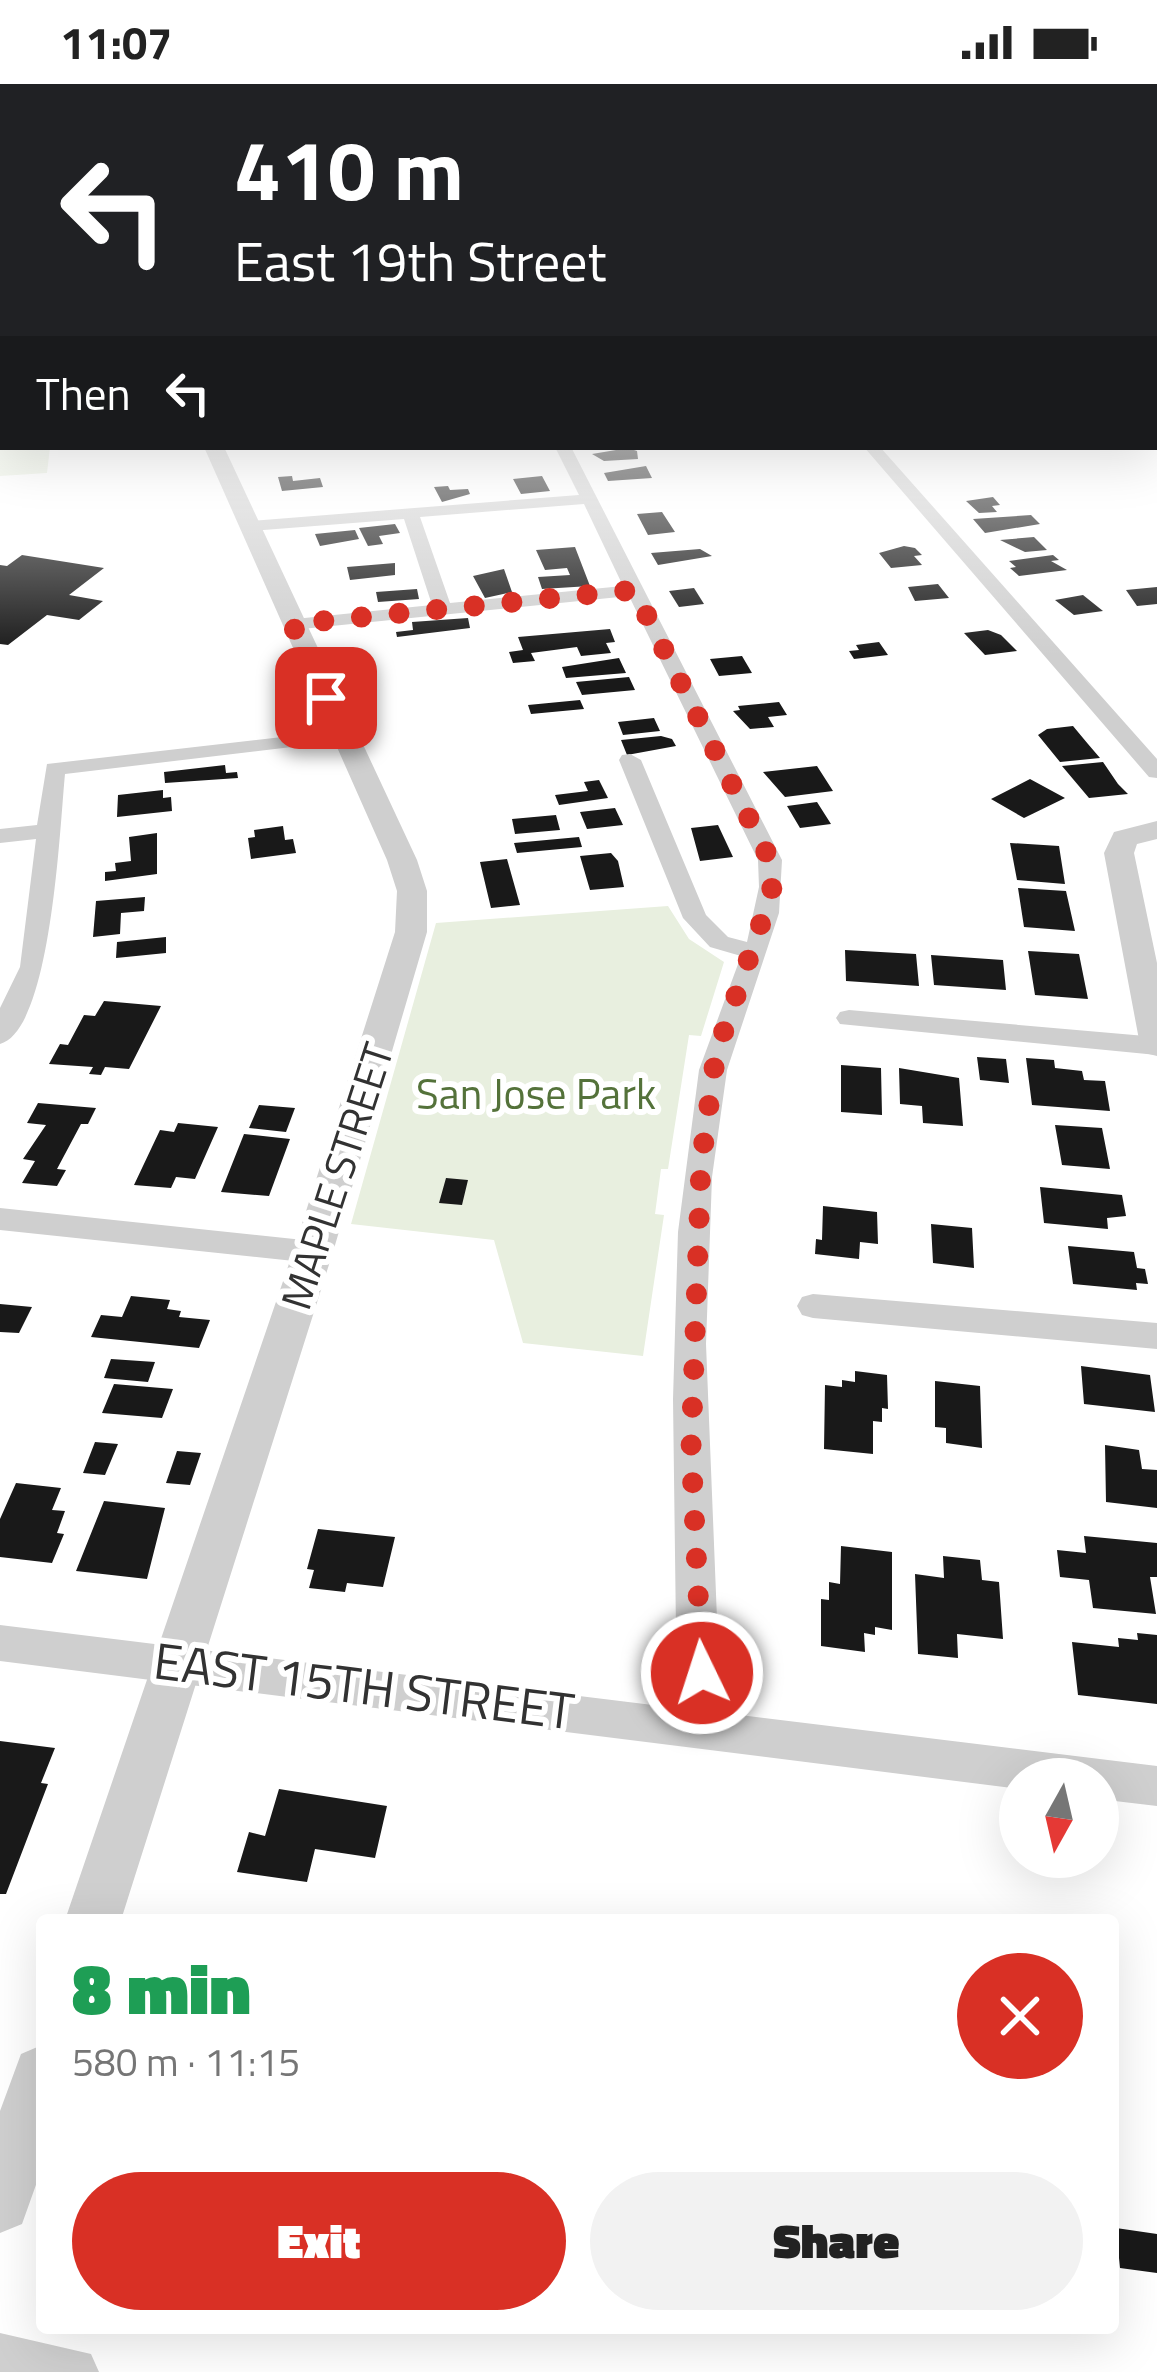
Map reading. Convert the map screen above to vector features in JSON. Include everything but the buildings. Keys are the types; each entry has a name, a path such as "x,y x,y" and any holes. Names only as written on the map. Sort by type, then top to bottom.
{"street":[{"name":"MAPLE STREET","path":"95,1914 313,1252 411,932 408,877 215,450"},
{"path":"564,450 770,860 772,891 716,1054 701,1163 691,1448 702,1673 695,1727"},
{"path":"875,450 1157,772"},
{"path":"250,526 589,499"},
{"path":"410,513 443,610"},
{"path":"292,624 634,590"},
{"path":"0,1036 33,967 55,769 343,736"},
{"path":"630,760 695,917 718,942 753,951"},
{"path":"849,1018 1157,1045 1119,866 1124,838 1157,830"},
{"path":"0,836 50,831"},
{"path":"0,1219 313,1252"},
{"path":"813,1306 1157,1336"},
{"name":"EAST 15TH STREET","path":"0,1643 1157,1786"},
{"path":"0,2202 36,2093"},
{"path":"0,2359 74,2372"}],"green space":[{"path":"0,450 50,450 47,473 0,476"},
{"name":"San Jose Park","path":"668,906 689,939 724,962 701,1036 689,1035 668,1169 661,1169 655,1214 664,1215 643,1356 523,1343 494,1240 351,1224 436,923"}],"route":[{"path":"326,698 292,624 634,590 770,860 772,891 763,926 716,1054 701,1163 692,1311 691,1448 702,1673"}]}
